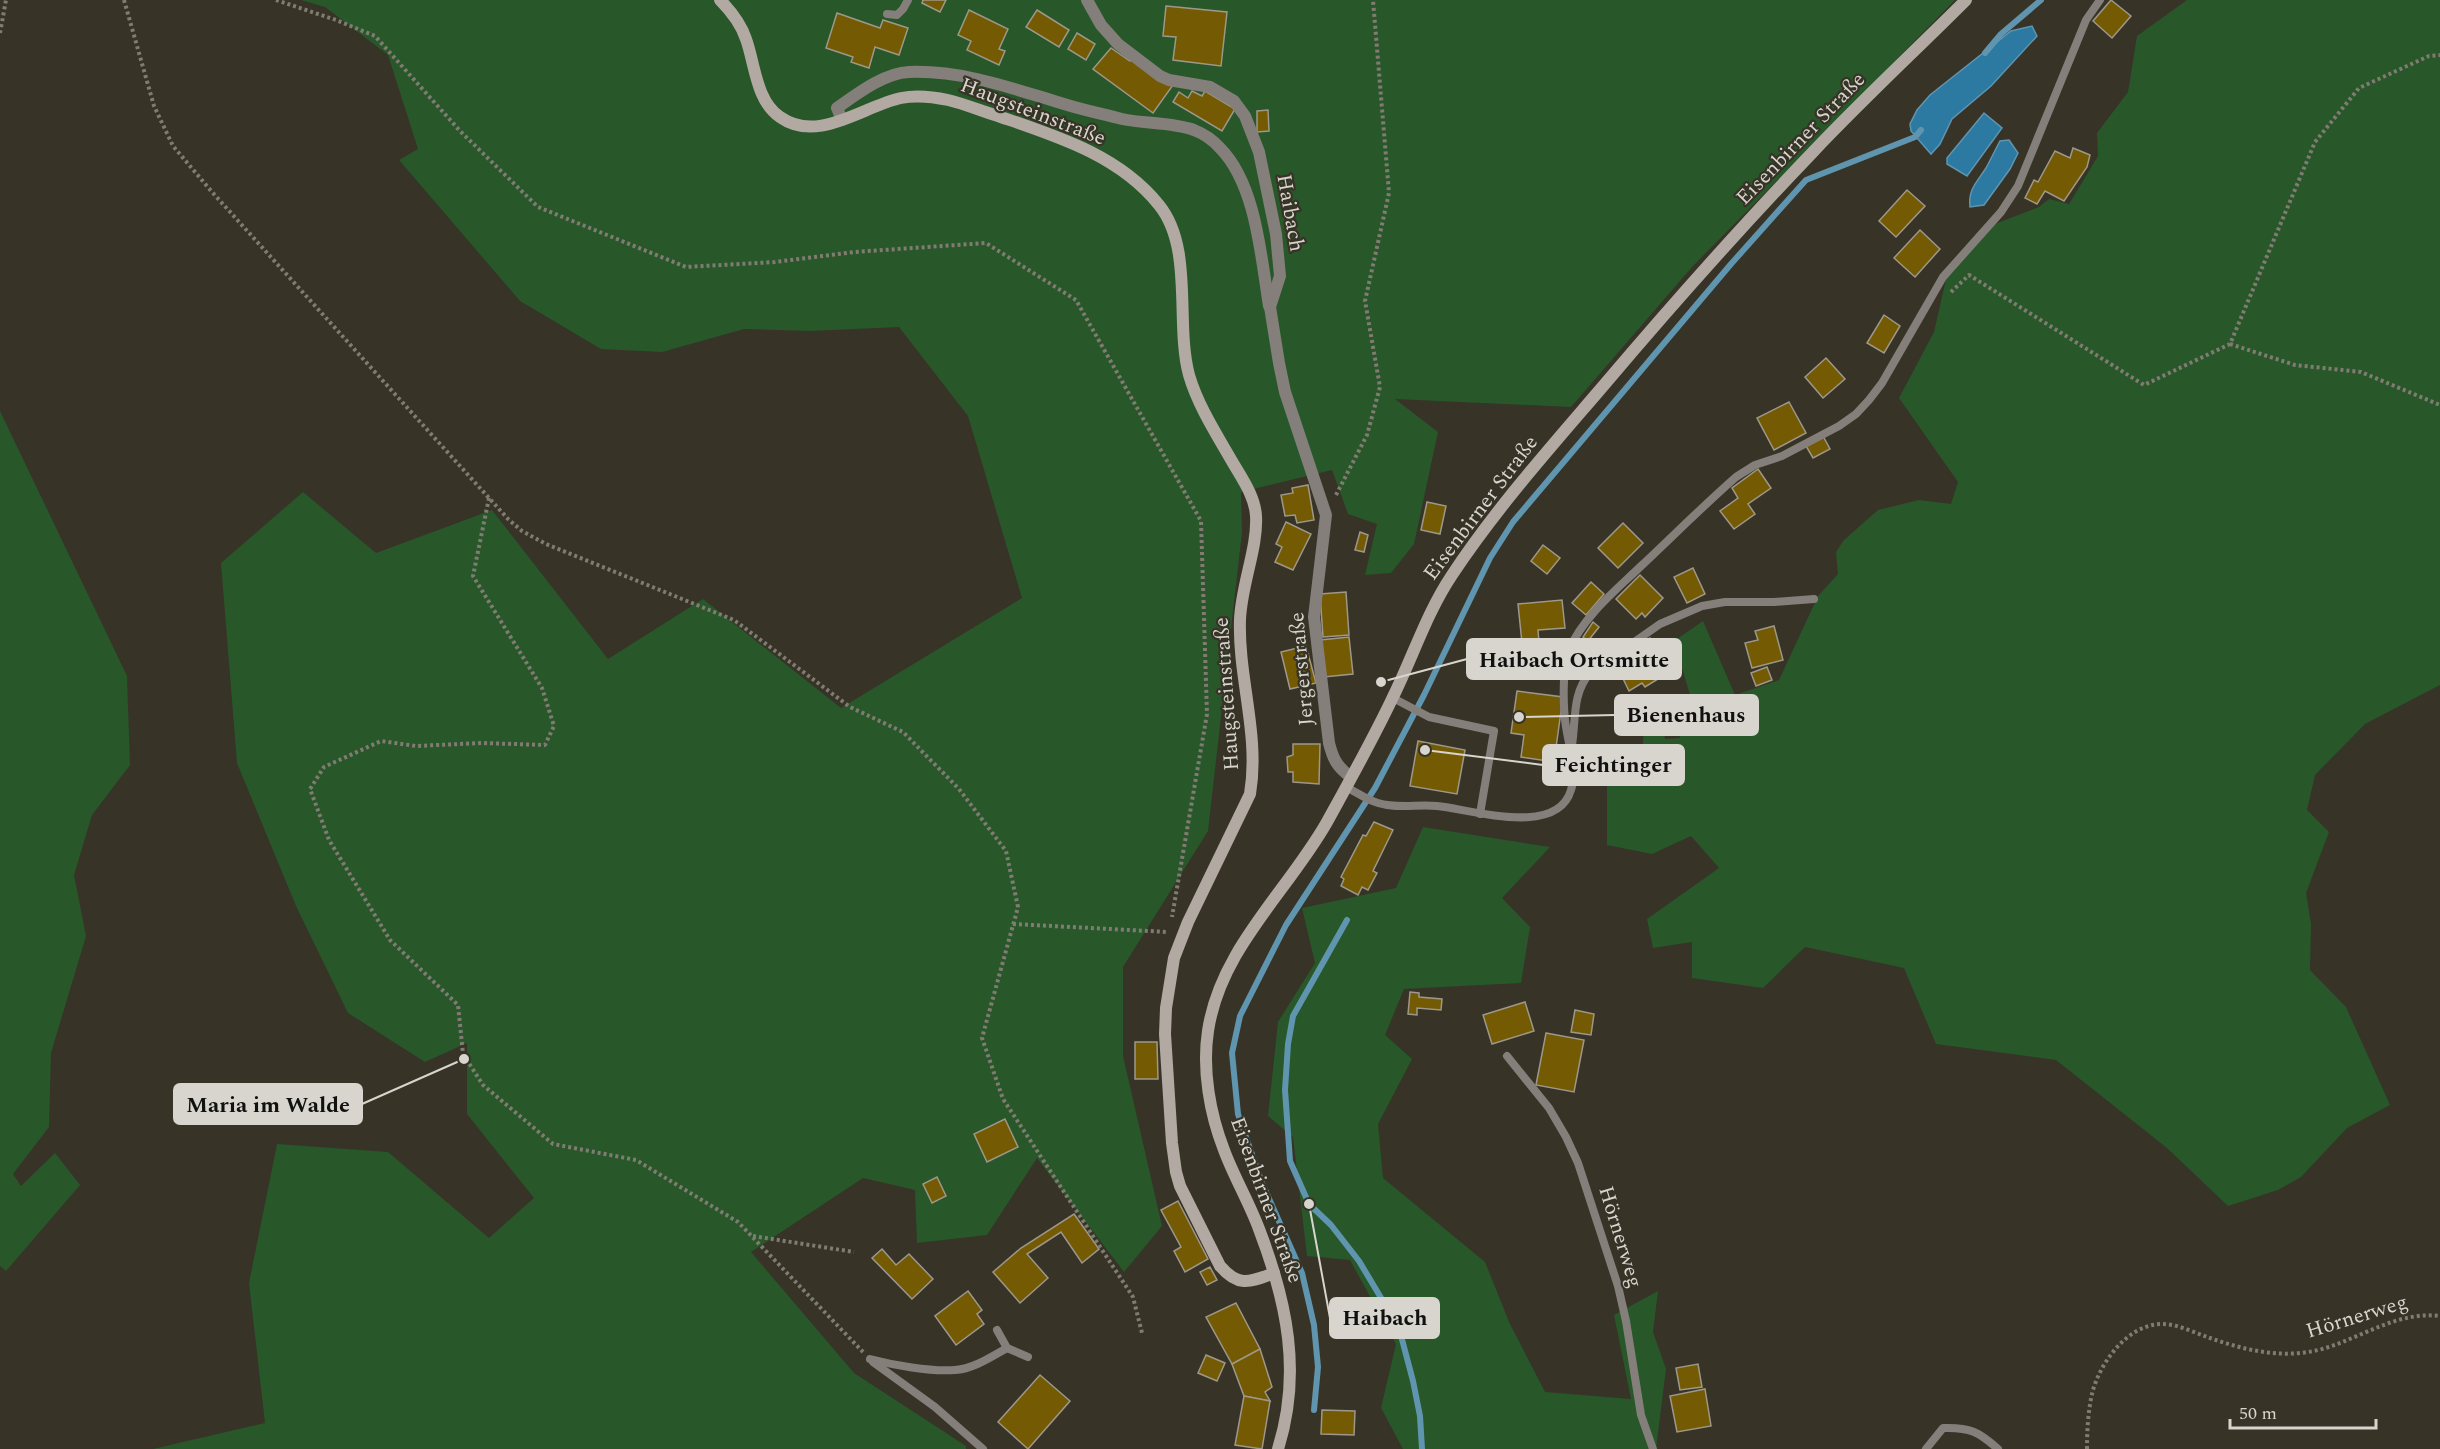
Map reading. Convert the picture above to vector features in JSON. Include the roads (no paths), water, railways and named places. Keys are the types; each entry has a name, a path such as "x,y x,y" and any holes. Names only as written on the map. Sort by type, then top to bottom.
{"main road":[{"name":"Haugsteinstraße","path":"720,0 737,20 745,36 762,93 774,112 792,124 806,127 823,126 903,98 925,97 948,100 1054,136 1100,156 1126,172 1144,188 1161,207 1172,228 1179,258 1185,351 1189,373 1209,420 1246,485 1256,515 1256,535 1241,598 1240,622 1253,747 1253,774 1246,802 1188,922 1170,975 1165,1034 1172,1143 1180,1186 1220,1266 1229,1277 1240,1282 1252,1281 1274,1273"},
{"name":"Eisenbirner Straße","path":"1278,1449 1289,1407 1292,1375 1284,1311 1259,1227 1224,1151 1209,1090 1208,1032 1222,982 1238,952 1310,851 1393,698 1426,619 1450,577 1493,518 1697,276 1815,150 1966,0"}],"street":[{"name":"Haibach","path":"1087,0 1101,25 1118,44 1160,76 1169,80 1210,87 1234,100 1245,116 1259,152 1276,234 1280,276 1270,308 1285,392 1326,515"},
{"path":"842,120 837,108 869,87 907,72 945,73 971,77 1130,121 1194,130 1210,138 1220,147 1232,161 1241,179 1254,219 1270,308"},
{"name":"Jergerstraße","path":"1326,515 1314,617 1332,758 1349,782"}],"lane":[{"path":"887,14 897,15 908,0"},
{"path":"1349,782 1358,793 1377,803 1389,806 1437,806 1480,814 1528,818 1543,816 1566,800 1571,790 1570,754 1565,723 1566,664 1569,650 1578,634 1590,617 1616,590 1736,477 1755,465 1782,456 1818,435 1839,426 1856,414 1869,400 1882,383 1942,277 2001,212 2018,186 2086,20 2100,0"},
{"path":"1570,754 1577,694 1581,683 1590,673 1660,624 1702,606 1725,602 1814,599"},
{"path":"1393,698 1429,717 1494,730 1480,814"},
{"name":"Hörnerweg","path":"1507,1056 1549,1108 1578,1163 1618,1286 1641,1415 1653,1449"},
{"path":"997,1330 1007,1348 1028,1357"},
{"path":"983,1449 935,1407 870,1359 896,1366 955,1370 986,1360 1007,1348"},
{"path":"1926,1449 1943,1428 1965,1427 1983,1436 1998,1449"}],"water":[{"path":"2032,26 2037,36 1991,86 1952,119 1940,144 1931,154 1911,131 1910,124 1917,110 1930,95 2011,31"},
{"path":"1984,113 2002,128 1967,176 1947,164 1947,158"},
{"path":"2009,140 2018,153 2010,169 1984,205 1970,207 1972,190 1976,182 2000,141"}],"waterway":[{"path":"1985,53 2001,34 2041,0"},
{"path":"1314,1410 1318,1367 1314,1325 1302,1273 1262,1183 1238,1114 1232,1053 1240,1016 1286,925 1375,788 1424,695 1490,558 1513,522 1731,264 1806,180 1915,137 1921,130"},
{"name":"Haibach","path":"1347,920 1293,1016 1288,1044 1285,1090 1290,1161 1309,1204 1331,1225 1359,1261 1399,1328 1420,1416 1422,1449"}],"place":[{"name":"Haibach Ortsmitte","path":"1381,682"},
{"name":"Bienenhaus","path":"1519,717"},
{"name":"Feichtinger","path":"1425,750"},
{"name":"Maria im Walde","path":"464,1059"},
{"name":"Haibach","path":"1309,1204"}]}
